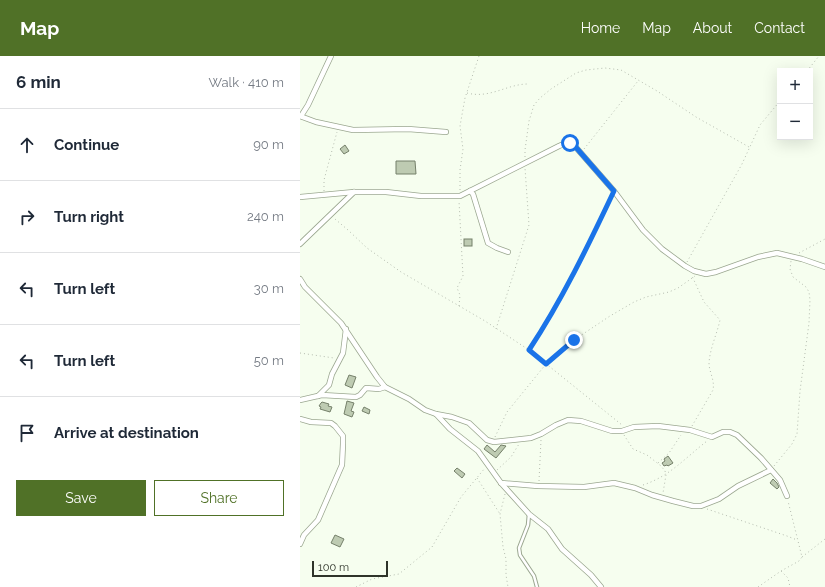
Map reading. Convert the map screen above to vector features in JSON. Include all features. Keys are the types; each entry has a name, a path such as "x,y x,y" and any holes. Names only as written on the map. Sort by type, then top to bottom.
{"street":[{"path":"331,56 308,106 300,116 338,128 361,130 408,129 446,132"},
{"path":"300,198 354,192 386,192 421,196 460,196 567,142 573,144 614,191 643,230 662,248 691,269 706,274 769,254 777,253 792,256 825,267"},
{"path":"470,191 475,199 488,243 508,252"},
{"path":"300,244 354,192"},
{"path":"300,279 305,287 341,323 385,387 409,399 425,410 469,422 487,440 494,442 522,440 541,434 568,420 581,421 612,431 634,427 652,426 687,430 712,437 723,432 730,432 737,435 761,458 780,480 787,496"},
{"path":"318,396 328,384 345,349 346,330"},
{"path":"300,400 329,395 356,397 366,388 379,389 385,387"},
{"path":"436,414 450,429 478,451 505,488 529,514 548,529 562,549 591,575 601,587"},
{"path":"300,419 312,422 331,423 343,436 342,465 318,520 304,535 300,544"},
{"path":"501,483 538,486 584,487 614,483 635,488 662,498 693,506 701,506 719,499 738,486 771,470"}],"lane":[{"path":"529,514 528,525 519,548 520,554 534,576 537,587"}],"path":[{"path":"459,306 460,294 457,288 463,276 459,202 462,149 460,126 467,92 479,56"},
{"path":"809,68 819,56"},
{"path":"581,153 638,81"},
{"path":"467,92 484,94 516,85 528,84"},
{"path":"685,266 742,164 760,125 778,104"},
{"path":"324,195 324,180 338,128"},
{"path":"529,350 582,259 614,191"},
{"path":"331,215 367,248 401,272 485,321 529,350 624,430 634,449 647,455 665,471 666,475 662,498"},
{"path":"771,470 792,444 796,434 809,323 809,292 793,277 790,269 792,256 825,239"},
{"path":"657,463 669,453 687,430 713,390 714,383 709,365 720,320 704,302 693,278 691,269"},
{"path":"494,442 507,412 546,364 574,340 634,302 678,288 701,272"},
{"path":"300,353 340,359"},
{"path":"538,486 541,434"},
{"path":"635,488 658,480 666,475 712,437"},
{"path":"494,473 511,456 522,440"},
{"path":"356,587 372,579 399,574 432,547 460,497 488,464"},
{"path":"477,477 486,495 500,514"},
{"path":"505,488 500,514 508,587"},
{"path":"787,496 802,557"},
{"path":"701,506 787,536 797,541"},
{"path":"758,587 799,561 825,539"},
{"path":"781,571 788,578 790,587"}],"building":[{"path":"345,145 349,151 344,154 340,149"},
{"path":"396,161 415,161 416,174 396,174"},
{"path":"464,239 472,239 472,246 464,246"},
{"path":"349,375 356,377 352,388 345,385"},
{"path":"347,401 354,403 351,411 354,412 352,417 344,414"},
{"path":"322,402 329,404 328,406 332,407 330,412 320,409 321,407 319,406"},
{"path":"364,407 370,410 369,414 362,411"},
{"path":"487,445 495,452 501,445 506,446 496,458 484,449"},
{"path":"668,456 673,463 668,466 664,466 662,463"},
{"path":"457,468 465,474 462,478 454,471"},
{"path":"773,479 779,487 777,489 770,483"},
{"path":"335,535 344,539 340,547 331,543"}],"route":[{"path":"570,143 573,144 614,191 585,253 543,329 529,350 546,364 574,340"}]}
